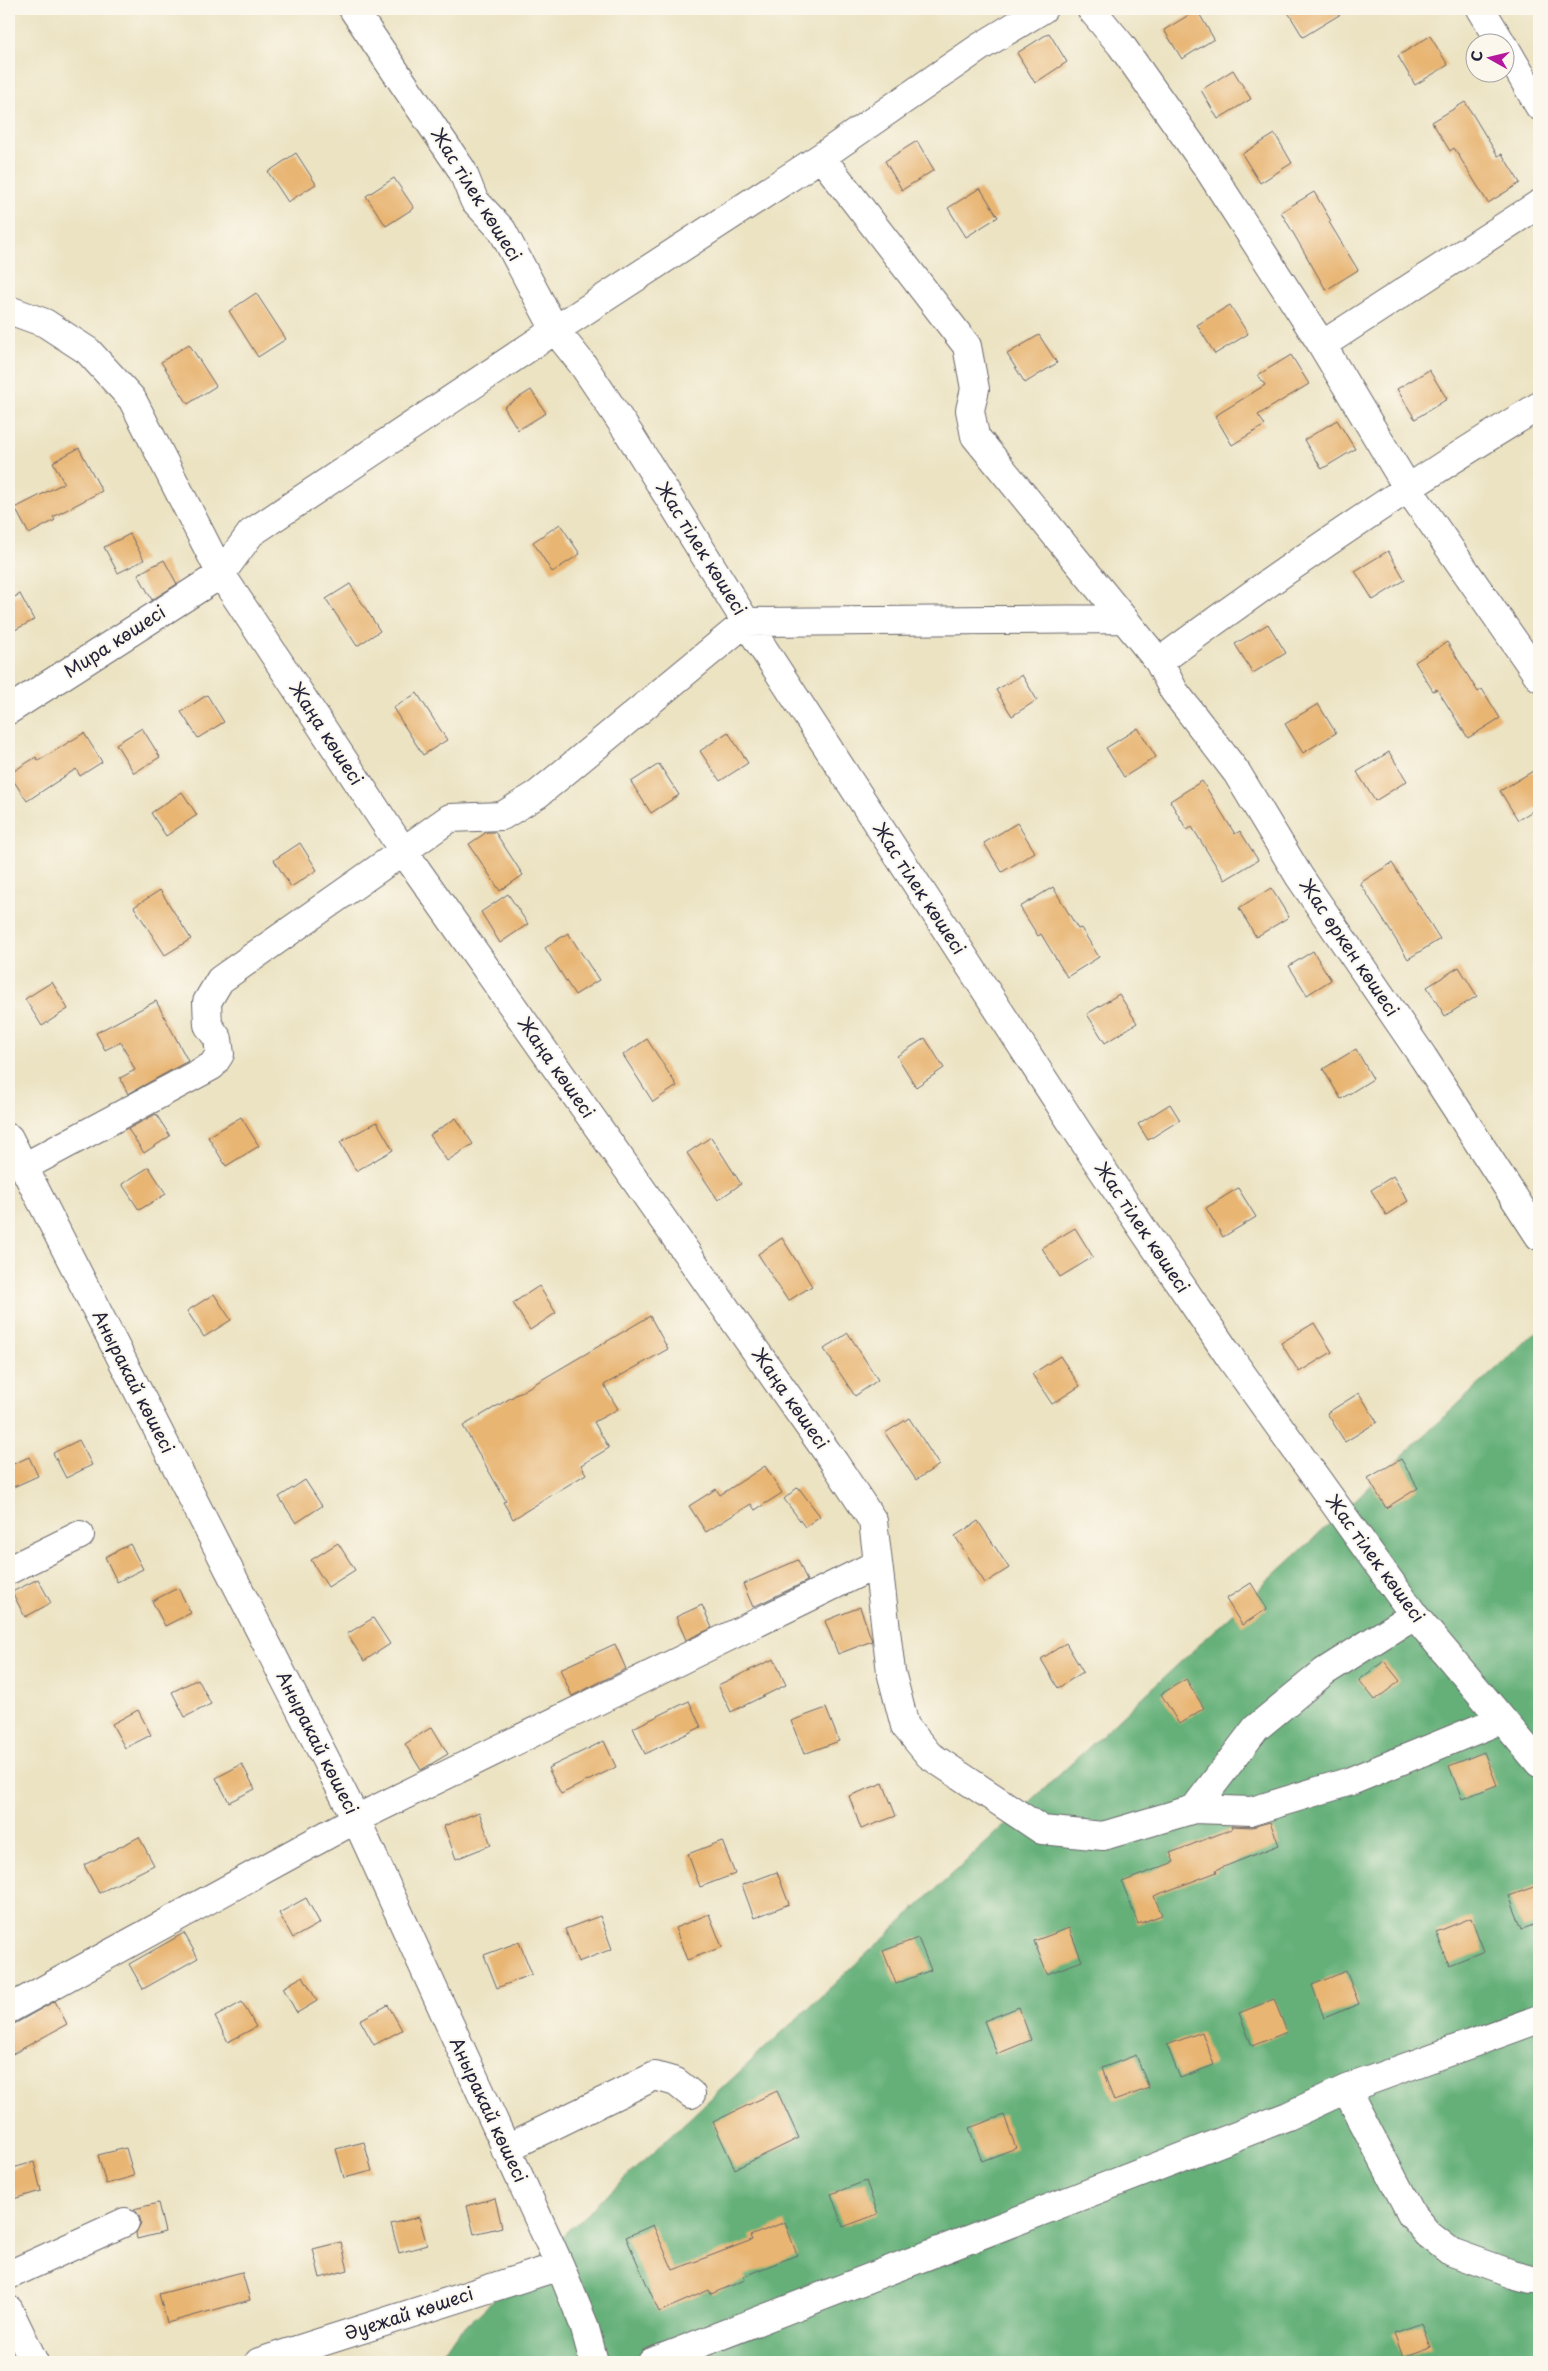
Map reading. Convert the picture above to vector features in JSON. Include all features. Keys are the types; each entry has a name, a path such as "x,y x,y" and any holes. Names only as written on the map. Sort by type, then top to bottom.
{"street":[{"name":"Жас тілек көшесі","path":"353,9 462,170 474,200 502,230 555,330 584,365 630,435 746,622 1100,1166 1229,1356 1414,1615 1500,1720 1532,1754"},
{"path":"221,574 251,533 555,330 821,157 980,47 1043,9"},
{"path":"1091,9 1121,46 1207,167 1322,345 1407,487 1539,677"},
{"path":"1481,9 1495,32"},
{"path":"1516,67 1539,106"},
{"name":"Жас өркен көшесі","path":"821,157 967,346 975,389 970,410 975,436 1158,662 1174,691 1237,773 1299,876 1423,1057 1539,1236"},
{"path":"1322,345 1539,204"},
{"name":"Жаңа көшесі","path":"9,310 45,323 88,351 132,399 221,574 404,852 834,1462 873,1521 891,1672 905,1726 930,1755 1042,1830 1104,1836 1194,1809 1252,1811 1351,1781 1500,1720"},
{"path":"1158,662 1268,581 1407,487 1539,406"},
{"name":"Мира көшесі","path":"9,710 221,574"},
{"path":"24,1167 212,1066 220,1054 218,1039 208,1025 207,1002 220,980 450,818 502,816 538,794 746,622 1124,619"},
{"name":"Аныракай көшесі","path":"9,1138 356,1819 560,2266 584,2325 594,2362"},
{"path":"9,1570 80,1535"},
{"path":"9,2008 356,1819 877,1564"},
{"path":"1194,1809 1256,1728 1324,1672 1414,1615"},
{"path":"652,2362 1288,2116 1346,2089 1539,2019"},
{"path":"505,2149 655,2076 676,2082 691,2094"},
{"path":"1346,2089 1412,2215 1428,2234 1451,2252 1512,2274 1539,2279"},
{"path":"9,2275 125,2222"},
{"name":"Әуежай көшесі","path":"259,2362 560,2266"},
{"path":"9,2310 34,2362"}],"green space":[{"path":"1539,1329 1539,2362 436,2362 451,2340"}],"building":[{"path":"1286,9 1349,9 1303,37"},
{"path":"1197,10 1214,39 1182,59 1164,30"},
{"path":"1049,33 1067,62 1035,83 1017,53"},
{"path":"1430,36 1448,65 1415,85 1398,56"},
{"path":"1233,70 1251,99 1218,119 1201,90"},
{"path":"1465,102 1498,156 1502,154 1520,183 1488,203 1454,148 1450,151 1432,122"},
{"path":"1275,134 1292,163 1260,183 1242,154"},
{"path":"917,141 934,170 902,190 885,161"},
{"path":"296,153 316,184 288,202 268,172"},
{"path":"394,178 414,208 386,226 366,196"},
{"path":"980,188 998,217 966,237 948,208"},
{"path":"1314,192 1331,221 1329,222 1358,270 1326,290 1281,212"},
{"path":"256,293 286,339 258,357 229,311"},
{"path":"1230,305 1248,334 1215,354 1197,325"},
{"path":"1039,335 1057,363 1025,383 1007,354"},
{"path":"189,344 216,386 188,404 161,362"},
{"path":"1291,355 1309,384 1258,415 1265,425 1232,445 1215,416 1265,385 1258,375"},
{"path":"1429,370 1447,399 1415,419 1397,389"},
{"path":"531,390 546,413 518,430 504,407"},
{"path":"1337,420 1355,449 1322,469 1304,440"},
{"path":"79,448 102,491 53,517 55,520 29,534 15,508 64,483 53,462"},
{"path":"560,524 580,554 552,572 533,542"},
{"path":"130,534 144,560 118,573 104,547"},
{"path":"1388,551 1405,580 1373,600 1355,571"},
{"path":"164,560 177,584 152,600 138,574"},
{"path":"350,584 380,631 357,646 326,599"},
{"path":"20,594 34,620 9,633 9,600"},
{"path":"1268,624 1286,653 1253,673 1235,644"},
{"path":"1447,642 1478,692 1482,689 1500,718 1468,738 1437,689 1433,691 1415,662"},
{"path":"1022,675 1037,700 1012,716 996,690"},
{"path":"417,693 447,740 423,755 393,708"},
{"path":"207,695 224,722 198,738 181,712"},
{"path":"1318,704 1336,733 1303,753 1285,724"},
{"path":"142,728 160,757 134,773 116,744"},
{"path":"1138,728 1156,757 1124,777 1106,748"},
{"path":"728,732 748,763 720,781 700,751"},
{"path":"84,733 102,762 80,776 76,769 27,801 9,774 36,757 38,761"},
{"path":"1389,752 1407,781 1375,801 1357,772"},
{"path":"659,764 679,795 651,813 631,782"},
{"path":"1533,771 1539,782 1539,807 1518,820 1500,791"},
{"path":"1202,781 1235,834 1240,831 1258,860 1225,880 1192,827 1187,830 1170,801"},
{"path":"182,792 197,815 166,836 151,813"},
{"path":"1017,823 1035,852 1002,872 984,843"},
{"path":"487,832 495,832 523,875 500,891 469,844"},
{"path":"300,843 317,870 291,887 274,860"},
{"path":"1392,863 1440,939 1408,959 1360,883"},
{"path":"1053,887 1078,929 1081,928 1099,957 1067,977 1041,934 1038,936 1020,907"},
{"path":"1271,888 1289,917 1256,937 1239,908"},
{"path":"160,890 191,939 165,955 134,907"},
{"path":"508,894 528,924 500,943 481,912"},
{"path":"568,933 599,980 575,995 545,948"},
{"path":"1313,951 1331,980 1307,995 1289,966"},
{"path":"1459,967 1477,996 1445,1016 1427,987"},
{"path":"52,982 68,1009 42,1026 25,999"},
{"path":"1119,994 1137,1023 1105,1043 1087,1014"},
{"path":"156,1001 188,1061 128,1094 120,1078 135,1070 121,1042 105,1050 96,1033"},
{"path":"925,1038 944,1068 916,1087 897,1056"},
{"path":"647,1039 677,1086 653,1102 623,1055"},
{"path":"1356,1049 1373,1079 1341,1099 1323,1069"},
{"path":"1170,1104 1180,1120 1148,1140 1138,1124"},
{"path":"156,1114 170,1136 144,1153 128,1129"},
{"path":"241,1117 259,1146 226,1166 208,1137"},
{"path":"456,1118 473,1144 447,1161 430,1135"},
{"path":"377,1122 393,1150 356,1171 340,1142"},
{"path":"711,1137 741,1184 718,1200 687,1153"},
{"path":"149,1167 166,1194 139,1210 122,1184"},
{"path":"1393,1176 1408,1201 1386,1215 1371,1190"},
{"path":"1238,1188 1256,1217 1223,1237 1206,1208"},
{"path":"1075,1228 1093,1257 1060,1277 1042,1248"},
{"path":"782,1238 812,1286 788,1301 758,1254"},
{"path":"539,1286 556,1313 530,1330 513,1303"},
{"path":"214,1294 231,1320 204,1337 187,1311"},
{"path":"650,1316 668,1349 604,1385 618,1409 594,1422 609,1448 581,1465 586,1474 513,1519 503,1502 506,1501 463,1426"},
{"path":"1314,1323 1332,1352 1299,1372 1281,1343"},
{"path":"848,1333 878,1380 855,1396 824,1349"},
{"path":"1060,1356 1080,1386 1052,1404 1032,1374"},
{"path":"1359,1393 1377,1422 1345,1442 1327,1413"},
{"path":"909,1418 939,1465 916,1480 885,1433"},
{"path":"79,1440 92,1465 66,1478 53,1453"},
{"path":"29,1457 38,1476 9,1489 9,1466"},
{"path":"1401,1459 1418,1488 1386,1508 1368,1478"},
{"path":"765,1466 782,1493 755,1510 751,1504 706,1532 689,1506 716,1489 720,1495"},
{"path":"305,1480 322,1506 296,1523 279,1497"},
{"path":"798,1487 820,1516 805,1527 784,1499"},
{"path":"978,1521 1009,1568 985,1583 955,1536"},
{"path":"338,1543 355,1570 328,1587 311,1560"},
{"path":"130,1544 143,1569 117,1582 105,1557"},
{"path":"798,1560 807,1581 753,1607 743,1584"},
{"path":"38,1579 51,1603 25,1617 12,1592"},
{"path":"1251,1583 1267,1609 1242,1625 1226,1599"},
{"path":"178,1588 191,1613 165,1626 152,1601"},
{"path":"702,1605 712,1628 686,1640 676,1617"},
{"path":"860,1607 872,1641 838,1654 825,1621"},
{"path":"373,1618 390,1644 364,1661 347,1634"},
{"path":"1066,1643 1083,1672 1058,1688 1041,1659"},
{"path":"615,1644 626,1669 572,1696 560,1669"},
{"path":"774,1659 786,1685 731,1712 718,1685"},
{"path":"1384,1661 1400,1681 1375,1700 1359,1680"},
{"path":"198,1679 211,1704 185,1717 172,1692"},
{"path":"1186,1679 1204,1708 1179,1724 1161,1694"},
{"path":"689,1701 701,1727 645,1754 633,1728"},
{"path":"826,1708 839,1741 804,1754 791,1721"},
{"path":"138,1710 151,1735 125,1748 112,1724"},
{"path":"432,1727 448,1754 421,1770 405,1744"},
{"path":"604,1741 616,1767 561,1794 548,1768"},
{"path":"1484,1752 1497,1785 1462,1799 1449,1766"},
{"path":"242,1764 255,1789 229,1802 216,1778"},
{"path":"883,1783 896,1816 861,1829 849,1796"},
{"path":"479,1812 491,1845 456,1859 444,1826"},
{"path":"1270,1822 1279,1845 1216,1870 1217,1872 1154,1896 1162,1915 1138,1924 1122,1882 1174,1862 1170,1853 1232,1829 1231,1826 1252,1827"},
{"path":"139,1837 154,1865 99,1893 84,1865"},
{"path":"722,1841 735,1874 700,1887 688,1854"},
{"path":"777,1872 789,1904 754,1918 742,1885"},
{"path":"1539,1885 1539,1923 1522,1929 1509,1896"},
{"path":"306,1898 320,1923 293,1938 279,1913"},
{"path":"709,1914 722,1947 687,1960 675,1928"},
{"path":"600,1916 612,1949 578,1962 565,1929"},
{"path":"1471,1918 1484,1951 1449,1965 1436,1932"},
{"path":"1069,1928 1082,1961 1047,1974 1034,1941"},
{"path":"184,1933 198,1958 143,1989 129,1964"},
{"path":"918,1938 931,1970 896,1984 883,1951"},
{"path":"519,1942 532,1974 497,1988 484,1955"},
{"path":"1346,1971 1359,2004 1324,2018 1312,1985"},
{"path":"303,1976 317,2001 297,2013 283,1988"},
{"path":"1274,1999 1287,2032 1252,2046 1239,2013"},
{"path":"55,2001 67,2024 9,2056 9,2025"},
{"path":"242,2002 256,2027 228,2042 215,2017"},
{"path":"388,2005 402,2030 374,2045 360,2020"},
{"path":"1019,2007 1031,2040 997,2054 984,2021"},
{"path":"1202,2032 1214,2065 1180,2078 1167,2045"},
{"path":"1136,2055 1149,2088 1114,2101 1102,2068"},
{"path":"777,2091 799,2138 735,2169 713,2122"},
{"path":"1004,2115 1016,2148 982,2161 969,2128"},
{"path":"364,2142 372,2171 344,2178 336,2149"},
{"path":"126,2148 134,2176 106,2184 98,2155"},
{"path":"34,2162 41,2191 13,2199 9,2183 9,2169"},
{"path":"866,2181 878,2214 843,2227 831,2194"},
{"path":"495,2198 502,2227 474,2234 467,2206"},
{"path":"158,2203 165,2232 137,2239 136,2233 141,2223 139,2215 134,2209"},
{"path":"419,2217 427,2245 399,2253 391,2224"},
{"path":"785,2222 797,2255 744,2276 745,2280 711,2294 709,2290 659,2312 626,2237 653,2225 673,2270 752,2240 750,2236"},
{"path":"341,2242 348,2270 320,2278 313,2249"},
{"path":"242,2272 250,2300 167,2323 159,2294"},
{"path":"1422,2323 1431,2347 1403,2357 1394,2333"}]}
